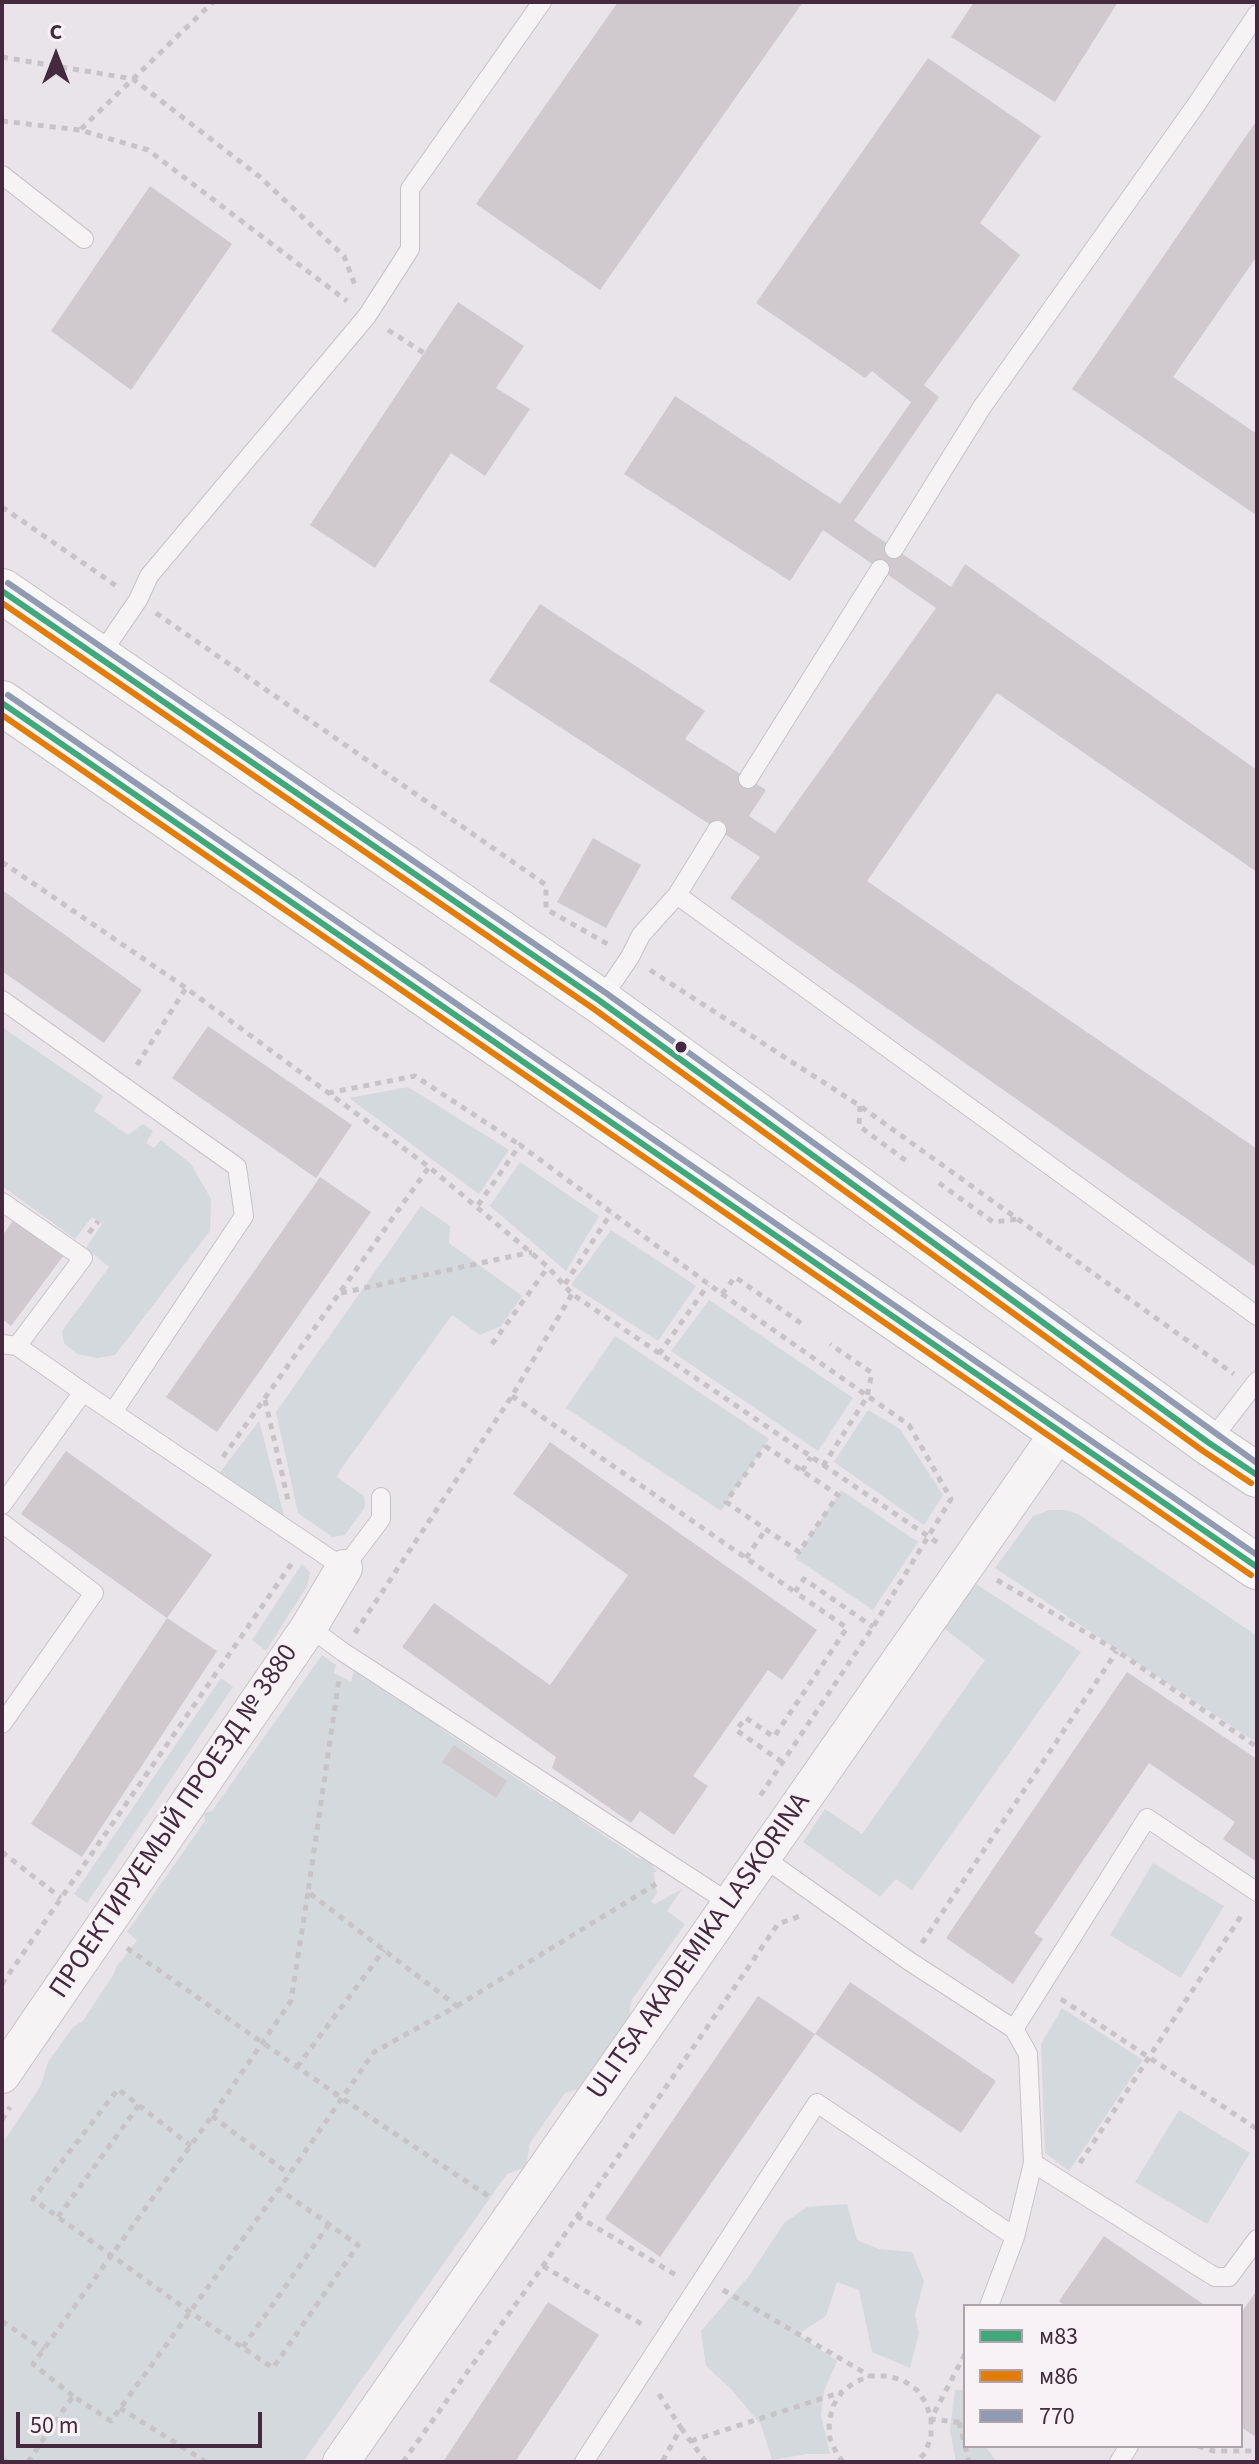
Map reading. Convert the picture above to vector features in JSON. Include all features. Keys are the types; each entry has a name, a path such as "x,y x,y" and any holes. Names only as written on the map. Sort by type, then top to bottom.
{"main road":[{"path":"2,591 600,1001 1257,1475"},
{"path":"2,703 1257,1567"}],"street":[{"name":"ULITSA AKADEMIKA LASKORINA","path":"341,2462 1059,1432"},
{"name":"ПРОЕКТИРУЕМЫЙ ПРОЕЗД № 3880","path":"2,2075 309,1627 344,1568"}],"lane":[{"path":"99,657 138,600 149,576 367,316 410,249 410,189 542,2"},
{"path":"894,549 982,407 1257,14"},
{"path":"2,175 84,239"},
{"path":"748,779 880,569"},
{"path":"600,1001 641,935 677,895 717,830"},
{"path":"677,895 1257,1316"},
{"path":"2,1000 237,1167 244,1216 113,1412"},
{"path":"2,1202 83,1258 9,1345 344,1568 381,1519 381,1497"},
{"path":"1209,1443 1257,1381"},
{"path":"2,1505 83,1392"},
{"path":"2,1523 94,1593 2,1724"},
{"path":"309,1627 731,1904"},
{"path":"1014,2029 1147,1818 1257,1892"},
{"path":"764,1858 909,1961 1014,2029 1028,2054 1033,2163 1015,2237 990,2304"},
{"path":"584,2462 817,2103 1015,2237"},
{"path":"1033,2163 1215,2277 1229,2277 1257,2239"}],"path":[{"path":"80,130 213,2"},
{"path":"2,57 133,79 260,177 344,256 367,316"},
{"path":"2,121 80,130 148,150 367,316 424,353"},
{"path":"2,862 186,988 429,1167 532,1252 572,1294 967,1563 1117,1651 1257,1747"},
{"path":"124,1086 186,988"},
{"path":"328,1093 415,1076 520,1145 708,1285 909,1425 951,1499 873,1627 749,1811"},
{"path":"860,1106 859,1126 909,1163"},
{"path":"478,1205 520,1145"},
{"path":"209,1477 429,1167"},
{"path":"939,1183 993,1222 1019,1218"},
{"path":"565,1284 611,1213"},
{"path":"340,1293 532,1252"},
{"path":"492,1344 548,1267"},
{"path":"722,1294 735,1277 802,1324"},
{"path":"659,1354 708,1285"},
{"path":"572,1294 512,1396 343,1652 291,2001 191,2146 33,2364 111,2421 374,2052 457,2006 678,1871"},
{"path":"823,1466 867,1397 872,1373 830,1344"},
{"path":"512,1396 847,1628 774,1737 746,1718 736,1730 782,1762"},
{"path":"2,1984 302,1539 265,1400"},
{"path":"765,1446 838,1495 799,1552 766,1529 726,1502 765,1446"},
{"path":"802,1471 811,1457"},
{"path":"746,1558 766,1529"},
{"path":"795,1592 804,1579 873,1627"},
{"path":"909,1961 1117,1651"},
{"path":"2,1852 61,1898"},
{"path":"308,1892 457,2006"},
{"path":"1066,2184 1257,1892"},
{"path":"403,2462 543,2266 778,1924 799,1916 809,1917"},
{"path":"116,1941 488,2196"},
{"path":"297,2067 384,1950"},
{"path":"1040,1985 1257,2129"},
{"path":"191,2146 118,2089 33,2199 273,2368 358,2245 279,2189"},
{"path":"58,2217 139,2105"},
{"path":"212,2116 289,2174"},
{"path":"577,2216 870,2376"},
{"path":"243,2347 329,2224"},
{"path":"543,2266 665,2338"},
{"path":"2,2321 44,2350"},
{"path":"931,2419 963,2358"},
{"path":"643,2371 706,2462"},
{"path":"691,2441 842,2392 870,2376 887,2376 903,2380 917,2390 926,2403 931,2419 931,2437 925,2453 917,2462"},
{"path":"842,2392 833,2406 829,2422 830,2439 843,2462"},
{"path":"28,2462 73,2396"},
{"path":"120,2408 206,2462"},
{"path":"931,2419 962,2422"},
{"path":"662,2462 681,2428"},
{"path":"1204,2448 1214,2451 1257,2451"},
{"path":"2,2460 8,2462"}],"shaded area":[{"path":"2,1027 103,1096 94,1111 128,1135 143,1124 153,1131 146,1143 154,1148 161,1140 191,1164 211,1199 210,1231 115,1355 97,1358 77,1354 64,1343 62,1331 109,1267 86,1248 102,1224 92,1217 75,1239 2,1186"},
{"path":"408,1087 509,1150 479,1194 349,1098"},
{"path":"520,1162 599,1216 566,1271 490,1206"},
{"path":"421,1206 450,1226 449,1243 522,1296 501,1326 480,1335 452,1315 341,1469 337,1477 364,1496 365,1507 345,1535 332,1537 298,1513 276,1412"},
{"path":"611,1230 696,1286 658,1341 571,1285"},
{"path":"709,1300 853,1398 818,1451 671,1351"},
{"path":"615,1336 769,1439 721,1511 566,1408"},
{"path":"868,1410 900,1429 943,1495 924,1525 834,1462"},
{"path":"259,1421 285,1519 218,1475"},
{"path":"841,1490 918,1542 873,1610 795,1558"},
{"path":"1050,1510 1078,1514 1257,1636 1257,1743 995,1568 1033,1516"},
{"path":"302,1564 310,1573 307,1586 266,1651 252,1640"},
{"path":"973,1582 1081,1652 912,1890 896,1879 880,1897 803,1842 825,1809 862,1834 985,1660 940,1625"},
{"path":"322,1655 336,1665 334,1673 351,1682 354,1671 396,1699 430,1709 440,1728 551,1801 568,1805 579,1819 638,1858 652,1861 657,1871 654,1873 657,1894 651,1901 655,1904 682,1889 667,1911 685,1924 631,2001 629,2022 578,2089 565,2093 530,2143 526,2167 507,2174 303,2462 2,2462 2,2144 41,2085 48,2062 73,2027 83,2021 116,1967 137,1940 127,1932 205,1821 204,1813 212,1811"},
{"path":"221,1678 233,1687 87,1903 74,1894"},
{"path":"1153,1863 1224,1906 1181,1978 1110,1935"},
{"path":"1062,2008 1143,2060 1069,2171 1045,2153 1041,2044"},
{"path":"1179,2110 1250,2153 1207,2224 1135,2182"},
{"path":"847,2204 857,2240 879,2249 912,2252 924,2281 915,2315 919,2333 910,2368 872,2352 859,2290 837,2282 826,2316 798,2334 837,2361 824,2391 821,2415 830,2454 772,2460 761,2425 731,2389 706,2366 701,2331 749,2276 784,2223 807,2207"},
{"path":"955,2390 963,2390 963,2448 986,2448 997,2462 956,2462 950,2430"}],"building":[{"path":"618,2 803,2 600,290 476,204"},
{"path":"974,2 1118,2 1055,102 951,37"},
{"path":"928,58 1041,136 980,223 1020,255 924,385 939,397 854,521 951,587 965,564 1257,770 1257,872 997,693 867,881 1257,1149 1257,1268 730,898 760,857 489,681 540,604 705,711 685,739 766,790 749,816 775,833 936,608 823,530 790,581 624,474 675,396 840,504 911,402 872,371 865,378 756,303"},
{"path":"1255,123 1257,256 1173,377 1257,434 1256,515 1072,389"},
{"path":"150,186 232,244 131,390 51,331"},
{"path":"458,302 524,346 496,388 530,409 485,476 451,453 375,568 310,525"},
{"path":"593,838 641,865 606,928 557,902"},
{"path":"2,890 142,990 104,1043 2,971"},
{"path":"208,1026 352,1125 316,1178 172,1078"},
{"path":"320,1177 371,1212 217,1432 166,1397"},
{"path":"15,1218 64,1255 11,1326 2,1319 2,1236"},
{"path":"550,1442 817,1630 782,1680 768,1670 693,1776 708,1786 674,1835 640,1811 631,1823 552,1768 556,1757 402,1647 434,1603 550,1685 628,1575 513,1494"},
{"path":"66,1451 212,1555 167,1618 21,1514"},
{"path":"167,1618 217,1651 82,1857 31,1824"},
{"path":"1127,1672 1257,1759 1257,1862 1223,1839 1235,1822 1149,1763 1034,1933 1043,1939 1013,1984 946,1938"},
{"path":"454,1745 507,1781 496,1798 442,1762"},
{"path":"850,1982 996,2081 961,2133 815,2034"},
{"path":"758,1996 815,2034 660,2257 605,2219"},
{"path":"1104,2236 1203,2304 1063,2304 1059,2301"},
{"path":"1257,2290 1257,2431 1254,2436 1243,2428 1243,2310"},
{"path":"548,2302 599,2335 515,2462 443,2462"}],"transit line":[{"name":"770","path":"8,583 606,993 1257,1463"},
{"name":"м83","path":"2,591 600,1001 1257,1475"},
{"name":"м86","path":"2,603 594,1009 1251,1483"},
{"name":"770","path":"8,695 1257,1555"},
{"name":"м83","path":"2,703 1257,1567"},
{"name":"м86","path":"2,715 1251,1575"}]}
